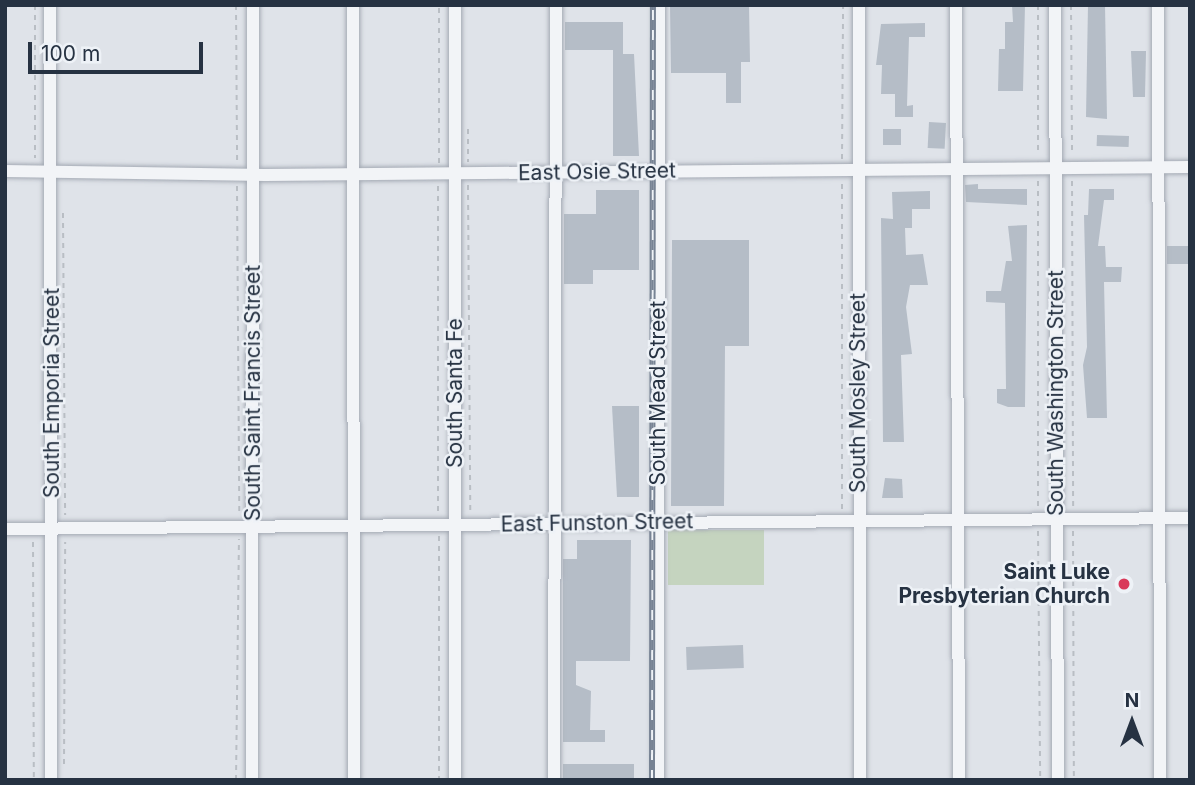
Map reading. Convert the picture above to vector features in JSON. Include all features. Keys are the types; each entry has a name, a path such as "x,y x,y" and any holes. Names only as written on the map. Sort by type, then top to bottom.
{"street":[{"name":"South Emporia Street","path":"50,5 50,170 59,528 51,780"},
{"name":"South Saint Francis Street","path":"252,780 253,5"},
{"path":"353,5 354,780"},
{"name":"South Santa Fe","path":"455,5 462,174 455,525 455,780"},
{"path":"554,780 556,5"},
{"name":"South Mead Street","path":"659,5 659,780"},
{"name":"South Mosley Street","path":"859,5 860,780"},
{"path":"956,5 960,167 959,780"},
{"name":"South Washington Street","path":"1055,5 1058,780"},
{"path":"1158,5 1160,780"},
{"name":"East Osie Street","path":"5,171 352,175 960,167 1190,167"},
{"name":"East Funston Street","path":"5,529 1190,518"}],"path":[{"path":"35,5 35,160"},
{"path":"236,5 239,527 236,780"},
{"path":"439,5 439,780"},
{"path":"842,510 843,5"},
{"path":"1038,5 1040,780"},
{"path":"1071,5 1074,780"},
{"path":"468,122 462,174 470,514"},
{"path":"63,200 59,528 64,766"},
{"path":"33,537 34,780"}],"green space":[{"path":"668,530 764,530 764,585 668,585"}],"building":[{"path":"670,5 749,5 750,62 741,62 741,103 726,103 726,73 671,73"},
{"path":"1012,5 1025,5 1023,91 998,91 999,49 1005,49 1005,22 1013,22"},
{"path":"1088,5 1105,5 1107,119 1086,117"},
{"path":"565,22 623,22 623,54 634,54 639,156 613,156 613,50 565,50"},
{"path":"925,23 925,37 909,37 907,106 913,105 913,117 895,117 895,94 881,94 882,65 876,65 881,24"},
{"path":"1131,51 1146,51 1145,97 1133,97"},
{"path":"929,122 946,123 945,149 928,148"},
{"path":"883,129 901,129 901,145 883,145"},
{"path":"1097,135 1129,136 1129,147 1097,146"},
{"path":"978,184 978,189 1027,189 1027,205 966,202 965,185"},
{"path":"1089,189 1114,189 1114,200 1104,200 1098,246 1105,246 1106,267 1122,267 1121,282 1104,282 1107,418 1087,418 1083,365 1087,347 1084,215 1088,215"},
{"path":"596,190 639,190 639,270 593,270 593,284 564,284 564,214 596,214"},
{"path":"930,191 930,209 912,209 912,228 905,228 906,255 923,254 928,285 910,285 906,307 912,354 901,355 904,442 883,442 881,218 893,219 892,192"},
{"path":"1027,225 1025,407 1008,407 997,403 997,389 1006,389 1005,303 986,302 986,291 1001,291 1006,261 1012,261 1008,226"},
{"path":"672,240 749,240 749,346 725,346 724,506 671,506"},
{"path":"1167,246 1190,246 1190,264 1167,264"},
{"path":"612,406 639,406 639,497 617,497"},
{"path":"885,478 902,479 903,498 882,498"},
{"path":"577,540 631,540 630,661 576,661 576,685 591,691 590,730 605,730 605,742 563,742 563,559 577,559"},
{"path":"743,645 744,668 687,670 686,647"},
{"path":"563,764 634,764 634,780 563,780"}],"railway":[{"path":"652,780 653,5"}],"place":[{"name":"Saint Luke Presbyterian Church","path":"1124,584"}]}
